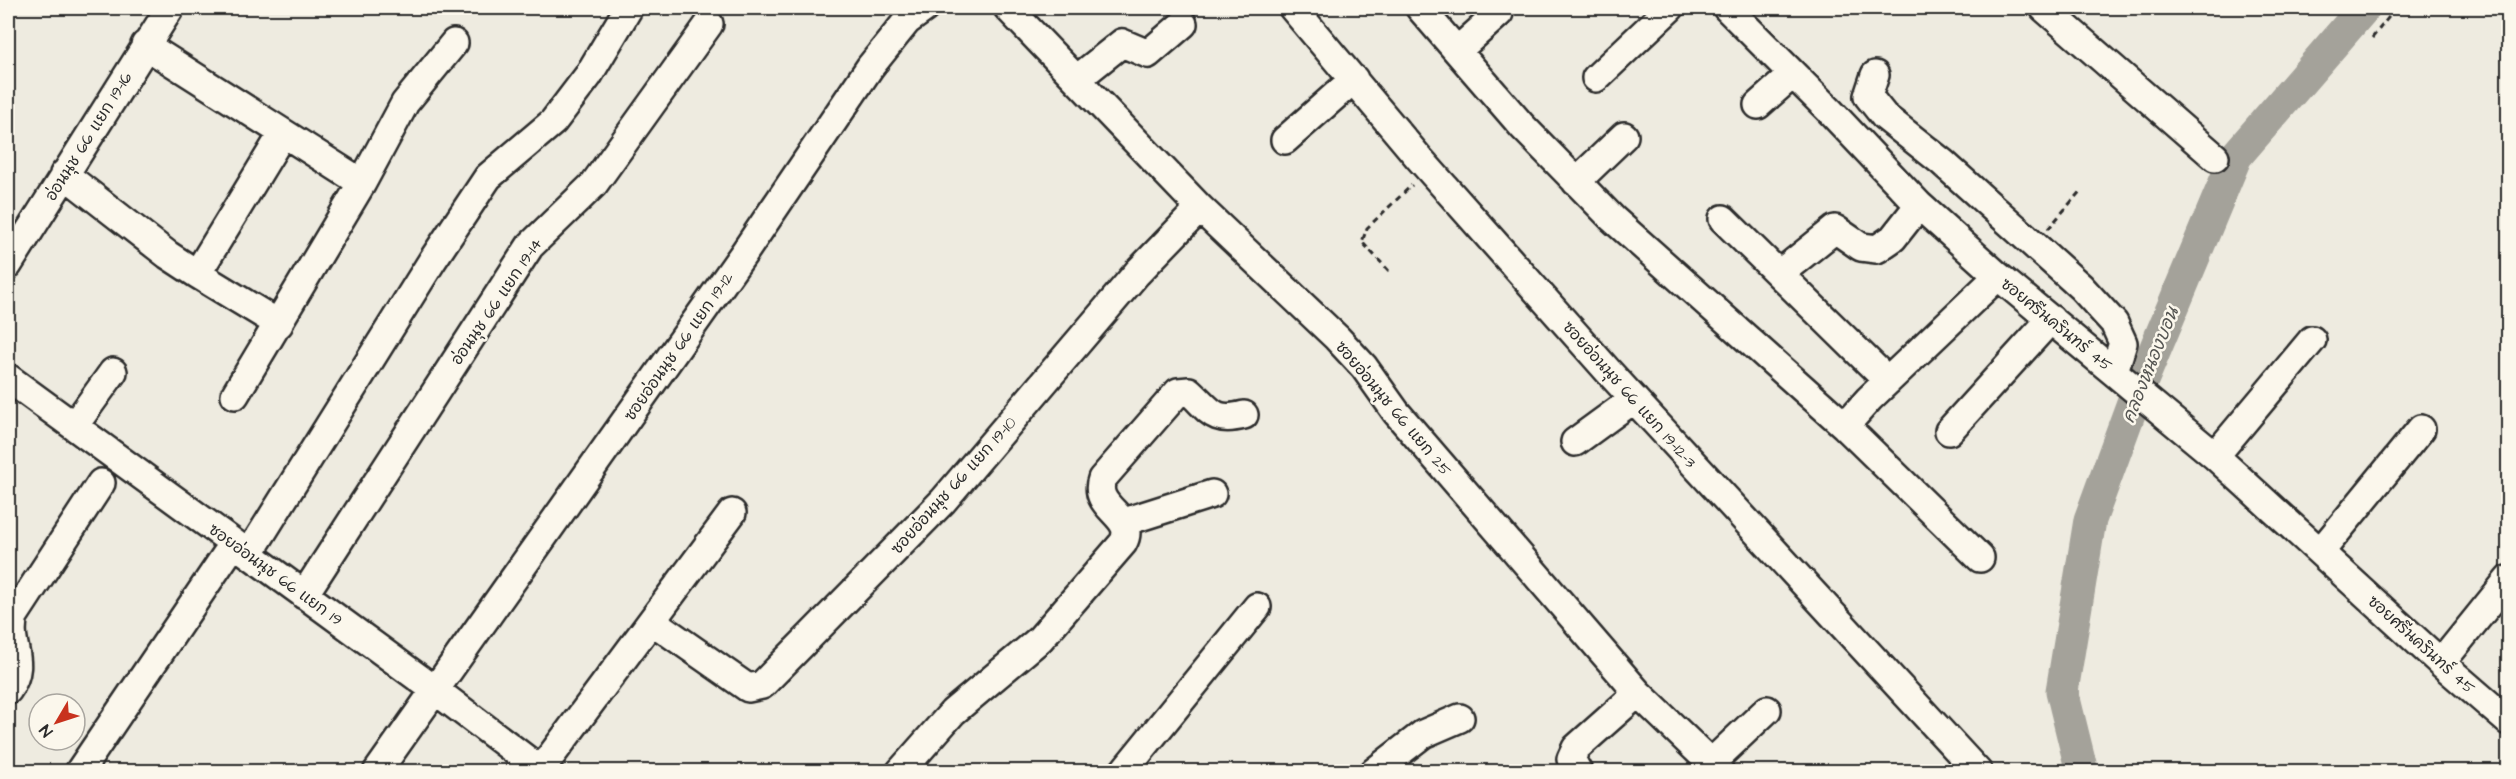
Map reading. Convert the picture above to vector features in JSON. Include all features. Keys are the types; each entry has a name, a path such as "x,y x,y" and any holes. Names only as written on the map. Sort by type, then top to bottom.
{"street":[{"name":"อ่อนนุช 66 แยก 19-16","path":"8,265 170,8"},
{"name":"ซอยอ่อนนุช 66 แยก 19-12","path":"377,771 744,254 870,67 907,21 925,8"},
{"name":"ซอยอ่อนนุช 66 แยก 25","path":"1011,8 1200,208 1364,367 1396,412 1638,693 1715,767"},
{"name":"ซอยอ่อนนุช 66 แยก 19-12-3","path":"1293,8 1429,169 1634,399 1978,771"},
{"path":"1420,8 1522,126 1613,219 1845,426 1980,558"},
{"path":"1596,78 1670,8"},
{"name":"ซอยศรีนครินทร์ 45","path":"1727,8 1919,206 1998,276 2215,456 2441,663 2508,721"},
{"path":"2044,8 2215,157"},
{"path":"79,771 241,549 488,177 553,122 588,76 628,9"},
{"path":"1458,50 1499,13"},
{"name":"อ่อนนุช 66 แยก 19-14","path":"304,595 530,246 594,184 709,24"},
{"path":"1077,80 1122,43 1148,54 1183,24"},
{"path":"235,396 363,183 405,103 453,43"},
{"path":"145,45 363,183"},
{"path":"1758,105 1793,74"},
{"path":"1875,75 1868,96 1884,116 2035,244 2114,323 2123,344 2114,370"},
{"path":"1285,140 1354,79"},
{"path":"197,274 283,133"},
{"path":"1576,182 1624,136"},
{"path":"64,174 168,255 279,324"},
{"path":"1779,274 1835,229 1861,246 1877,249 1893,238 1919,206"},
{"name":"ซอยอ่อนนุช 66 แยก 19-10","path":"652,621 748,688 762,685 943,501 1137,273 1200,208"},
{"path":"1723,219 1888,381"},
{"path":"1845,426 1888,381 1998,276"},
{"path":"1949,431 2051,319"},
{"path":"2215,456 2312,340"},
{"path":"74,426 113,372"},
{"name":"ซอยอ่อนนุช 66 แยก 19","path":"8,378 74,426 109,471 241,549 435,690 541,771"},
{"path":"900,771 953,712 1040,639 1123,543 1126,538 1124,522 1100,497 1102,479 1178,392 1189,391 1218,418 1227,420 1244,415"},
{"path":"1575,442 1634,399"},
{"path":"2321,551 2421,429"},
{"path":"8,690 16,678 18,663 11,642 10,628 14,616 109,471"},
{"path":"1124,522 1212,494"},
{"path":"541,771 732,513"},
{"path":"2441,663 2508,580"},
{"path":"1123,771 1257,607"},
{"path":"1578,771 1571,759 1576,748 1638,693"},
{"path":"1715,767 1767,710"},
{"path":"1374,771 1422,734 1460,718"}],"path":[{"path":"2372,38 2396,8"},
{"path":"1389,271 1362,242 1367,228 1429,169"},
{"path":"2035,244 2082,189"}],"waterway":[{"name":"คลองหนองบอน","path":"2082,772 2062,691 2090,520 2134,400 2236,156 2364,8"}]}
